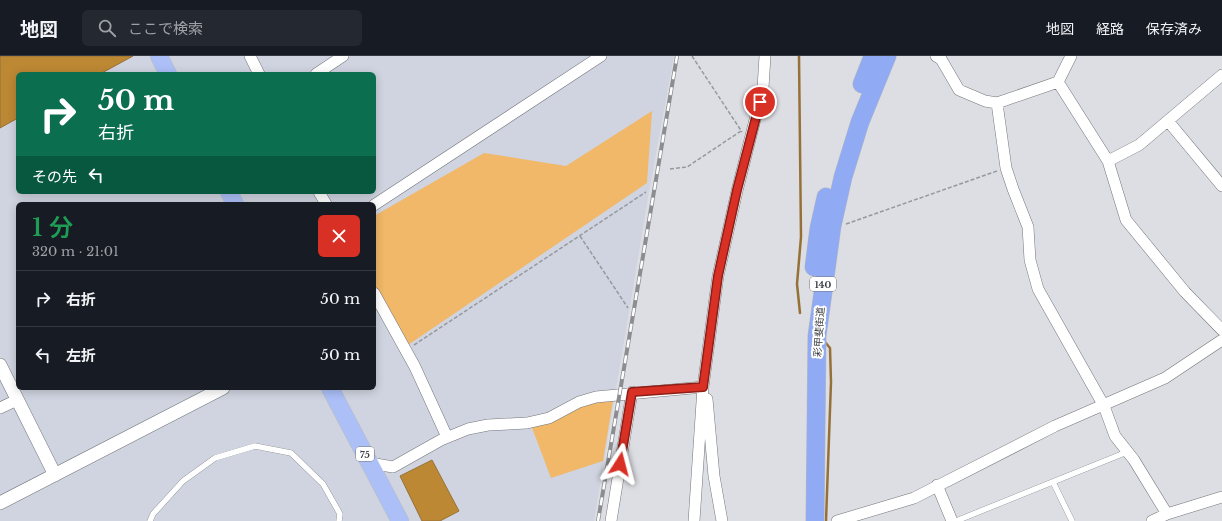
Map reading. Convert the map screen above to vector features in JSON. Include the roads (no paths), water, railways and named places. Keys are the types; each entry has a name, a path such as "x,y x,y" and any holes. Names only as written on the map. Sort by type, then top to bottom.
{"highway":[{"name":"彩甲斐街道","path":"804,521 805,354 819,228 831,174 848,118 874,56"},
{"name":"彩甲斐街道","path":"815,521 817,336 832,226 843,177 860,122 887,56"}],"main road":[{"path":"159,56 167,72"},
{"name":"75","path":"331,390 400,521"}],"street":[{"path":"250,56 258,72"},
{"path":"319,72 343,56"},
{"path":"376,204 601,56"},
{"path":"694,521 703,387 718,276 737,190 763,88 765,56"},
{"path":"936,56 942,59 959,90 985,101 997,103 1058,82 1071,56"},
{"path":"1108,161 1138,145 1222,75"},
{"path":"1058,82 1108,161 1126,220 1185,292 1222,330"},
{"path":"997,103 1006,168 1012,189 1028,227 1030,260 1038,289 1104,406 1115,436 1167,514"},
{"path":"1168,121 1222,186"},
{"path":"376,297 406,350 447,437"},
{"path":"837,521 914,498 1055,426 1166,378 1222,340"},
{"path":"0,365 55,475"},
{"path":"370,462 392,467 447,437 468,429 488,425 527,423 549,418 579,402 596,396 703,387"},
{"path":"703,387 708,400 714,476 722,521"},
{"path":"0,503 220,390"},
{"path":"611,521 632,392"},
{"path":"0,408 17,400"},
{"path":"937,486 952,521"},
{"path":"1152,521 1167,514 1222,497"}],"lane":[{"path":"150,521 153,514 183,481 215,458 255,446 291,453 323,484 340,514 340,521"},
{"path":"956,521 1127,452"},
{"path":"1053,482 1072,521"}],"waterway":[{"path":"799,56 801,237 797,284 800,313"},
{"path":"825,342 830,348 831,382 826,521"}],"railway":[{"path":"598,521 677,56"}]}
